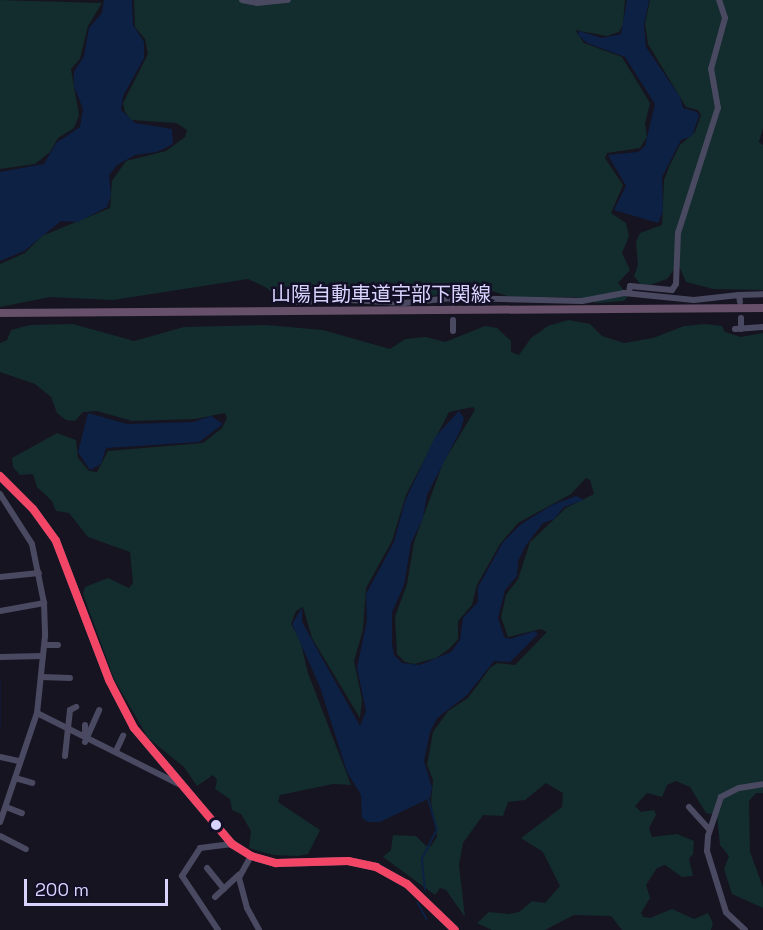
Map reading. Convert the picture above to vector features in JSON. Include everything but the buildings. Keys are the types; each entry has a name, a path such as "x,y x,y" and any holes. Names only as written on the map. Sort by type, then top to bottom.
{"highway":[{"name":"山陽自動車道宇部下関線","path":"0,313 763,308"},
{"path":"0,476 29,504 56,541 123,710 150,748 187,787 232,844 251,856 276,863 348,861 376,867 407,884 455,930"}],"street":[{"path":"242,0 257,3 288,0"},
{"path":"629,293 630,286 672,290 676,284 678,233 718,108 711,69 725,18 719,0"},
{"path":"295,302 349,300 404,303 582,301 629,293 694,300 740,298 763,294"},
{"path":"741,318 738,329 763,327"},
{"path":"453,320 453,331"},
{"path":"0,494 32,544 44,603 45,645 37,713 0,822"},
{"path":"0,577 39,573"},
{"path":"0,611 44,603"},
{"path":"45,645 58,645"},
{"path":"0,657 43,656"},
{"path":"41,677 70,678"},
{"path":"65,756 70,710 76,707"},
{"path":"86,738 99,710"},
{"path":"37,713 187,787"},
{"path":"85,725 86,738"},
{"path":"116,752 123,736"},
{"path":"0,757 19,761"},
{"path":"15,778 32,783"},
{"path":"743,929 726,912 707,850 709,829 716,806 728,791 763,784"},
{"path":"6,807 22,813"},
{"path":"689,807 709,829"},
{"path":"0,836 26,849"},
{"path":"218,930 182,876 200,848 232,844"},
{"path":"215,897 239,875 251,856"},
{"path":"207,868 224,889"},
{"path":"239,875 247,908 259,930"}],"green space":[{"path":"0,0 102,3 88,26 80,59 71,69 79,115 74,128 58,138 50,152 35,164 0,169"},
{"path":"134,0 625,0 623,25 619,32 607,36 575,30 584,43 622,57 650,103 645,124 647,137 640,148 607,153 605,158 623,185 611,213 626,223 629,236 622,253 630,270 618,283 628,296 624,301 596,303 576,297 510,297 481,287 415,299 403,298 369,283 365,287 332,290 307,300 294,296 282,303 267,288 248,279 113,300 50,297 0,307 0,264 25,253 42,236 110,208 112,181 126,161 166,151 185,137 187,130 176,123 131,120 125,112 123,103 148,54 145,39 135,27"},
{"path":"650,0 763,0 763,128 759,142 763,145 763,290 713,289 686,282 678,264 667,279 650,285 640,284 634,276 638,265 636,242 640,233 662,225 664,180 680,145 695,132 701,115 698,110 686,107 648,44 645,24"},
{"path":"568,320 590,324 602,336 624,343 653,338 684,326 705,324 722,326 725,332 741,337 763,333 763,793 756,793 749,801 750,852 763,887 763,908 732,894 724,869 729,856 720,845 717,815 706,813 690,787 676,781 667,785 662,797 647,793 635,806 641,812 654,810 656,815 649,828 652,837 677,834 694,841 693,854 689,859 693,876 682,877 665,865 657,868 646,885 650,898 641,913 643,917 650,918 672,909 694,919 708,913 713,923 711,930 622,930 611,916 574,915 545,930 492,930 477,923 489,912 509,914 519,912 532,901 545,903 560,886 543,852 521,838 562,807 563,793 546,783 525,800 508,802 503,816 483,815 463,843 459,865 465,917 446,890 440,888 435,895 383,857 391,850 393,835 416,836 426,846 431,846 437,837 431,802 433,780 427,765 433,732 448,711 468,698 490,668 497,663 515,665 547,632 541,629 508,637 501,617 506,595 518,579 530,542 566,508 594,494 590,480 586,478 571,494 518,523 500,544 477,585 472,605 458,621 458,639 450,648 436,658 414,664 405,662 397,654 395,617 407,584 414,542 443,463 475,410 473,407 449,412 406,495 392,541 366,588 363,630 354,661 362,700 360,718 312,638 303,607 296,611 291,624 300,640 308,673 351,785 333,784 280,795 278,802 320,830 308,854 297,856 273,855 249,848 251,831 241,814 232,810 230,799 215,789 217,780 213,775 197,786 184,767 148,738 114,679 83,594 85,587 108,578 129,588 133,583 130,552 88,537 69,513 56,511 52,501 37,487 33,474 20,475 13,467 12,458 57,433 76,440 78,458 89,471 97,472 108,451 203,443 222,428 227,418 225,413 195,419 132,421 97,411 83,412 75,421 66,420 57,413 51,397 35,384 0,372 0,343 7,340 11,330 30,325 73,324 134,341 184,327 266,325 323,330 390,349 405,339 426,337 445,342 485,326 497,328 511,341 511,352 519,355 531,338 548,326"}],"water":[{"path":"104,0 132,0 133,25 144,42 144,58 123,96 121,110 135,123 172,129 173,144 157,152 135,155 117,165 109,175 111,195 107,207 78,222 61,221 24,251 0,261 0,172 44,164 56,143 80,127 83,109 74,86 74,72 84,56 89,28 102,13"},
{"path":"627,0 649,0 644,25 646,47 680,97 683,108 697,112 699,116 692,136 681,140 662,177 663,211 658,223 614,210 626,186 608,155 638,152 645,146 655,104 625,57 587,43 578,35 579,31 602,38 621,34"},
{"path":"459,411 464,418 461,429 427,495 423,518 411,543 404,585 392,612 394,655 402,663 420,665 451,652 460,640 463,618 478,602 478,587 503,542 520,525 552,505 576,496 584,500 564,507 554,519 543,523 526,545 518,561 517,576 505,590 498,618 504,637 510,639 535,631 538,634 510,662 494,661 467,695 437,718 430,732 424,761 432,788 430,798 380,822 368,822 362,818 361,795 347,772 320,687 292,624 302,608 302,622 360,726 366,711 357,668 367,620 366,594 394,542 405,501 435,437"},
{"path":"88,413 127,424 193,422 211,416 223,424 199,442 106,448 101,464 90,470 78,452"}],"waterway":[{"path":"0,680 0,728"},
{"path":"425,890 422,859 437,830 428,799"},
{"path":"418,903 427,919"}],"transit line":[{"path":"0,476 33,509 56,541 109,680 134,728 232,844 251,856 276,863 348,861 376,867 407,884 455,930"}]}
